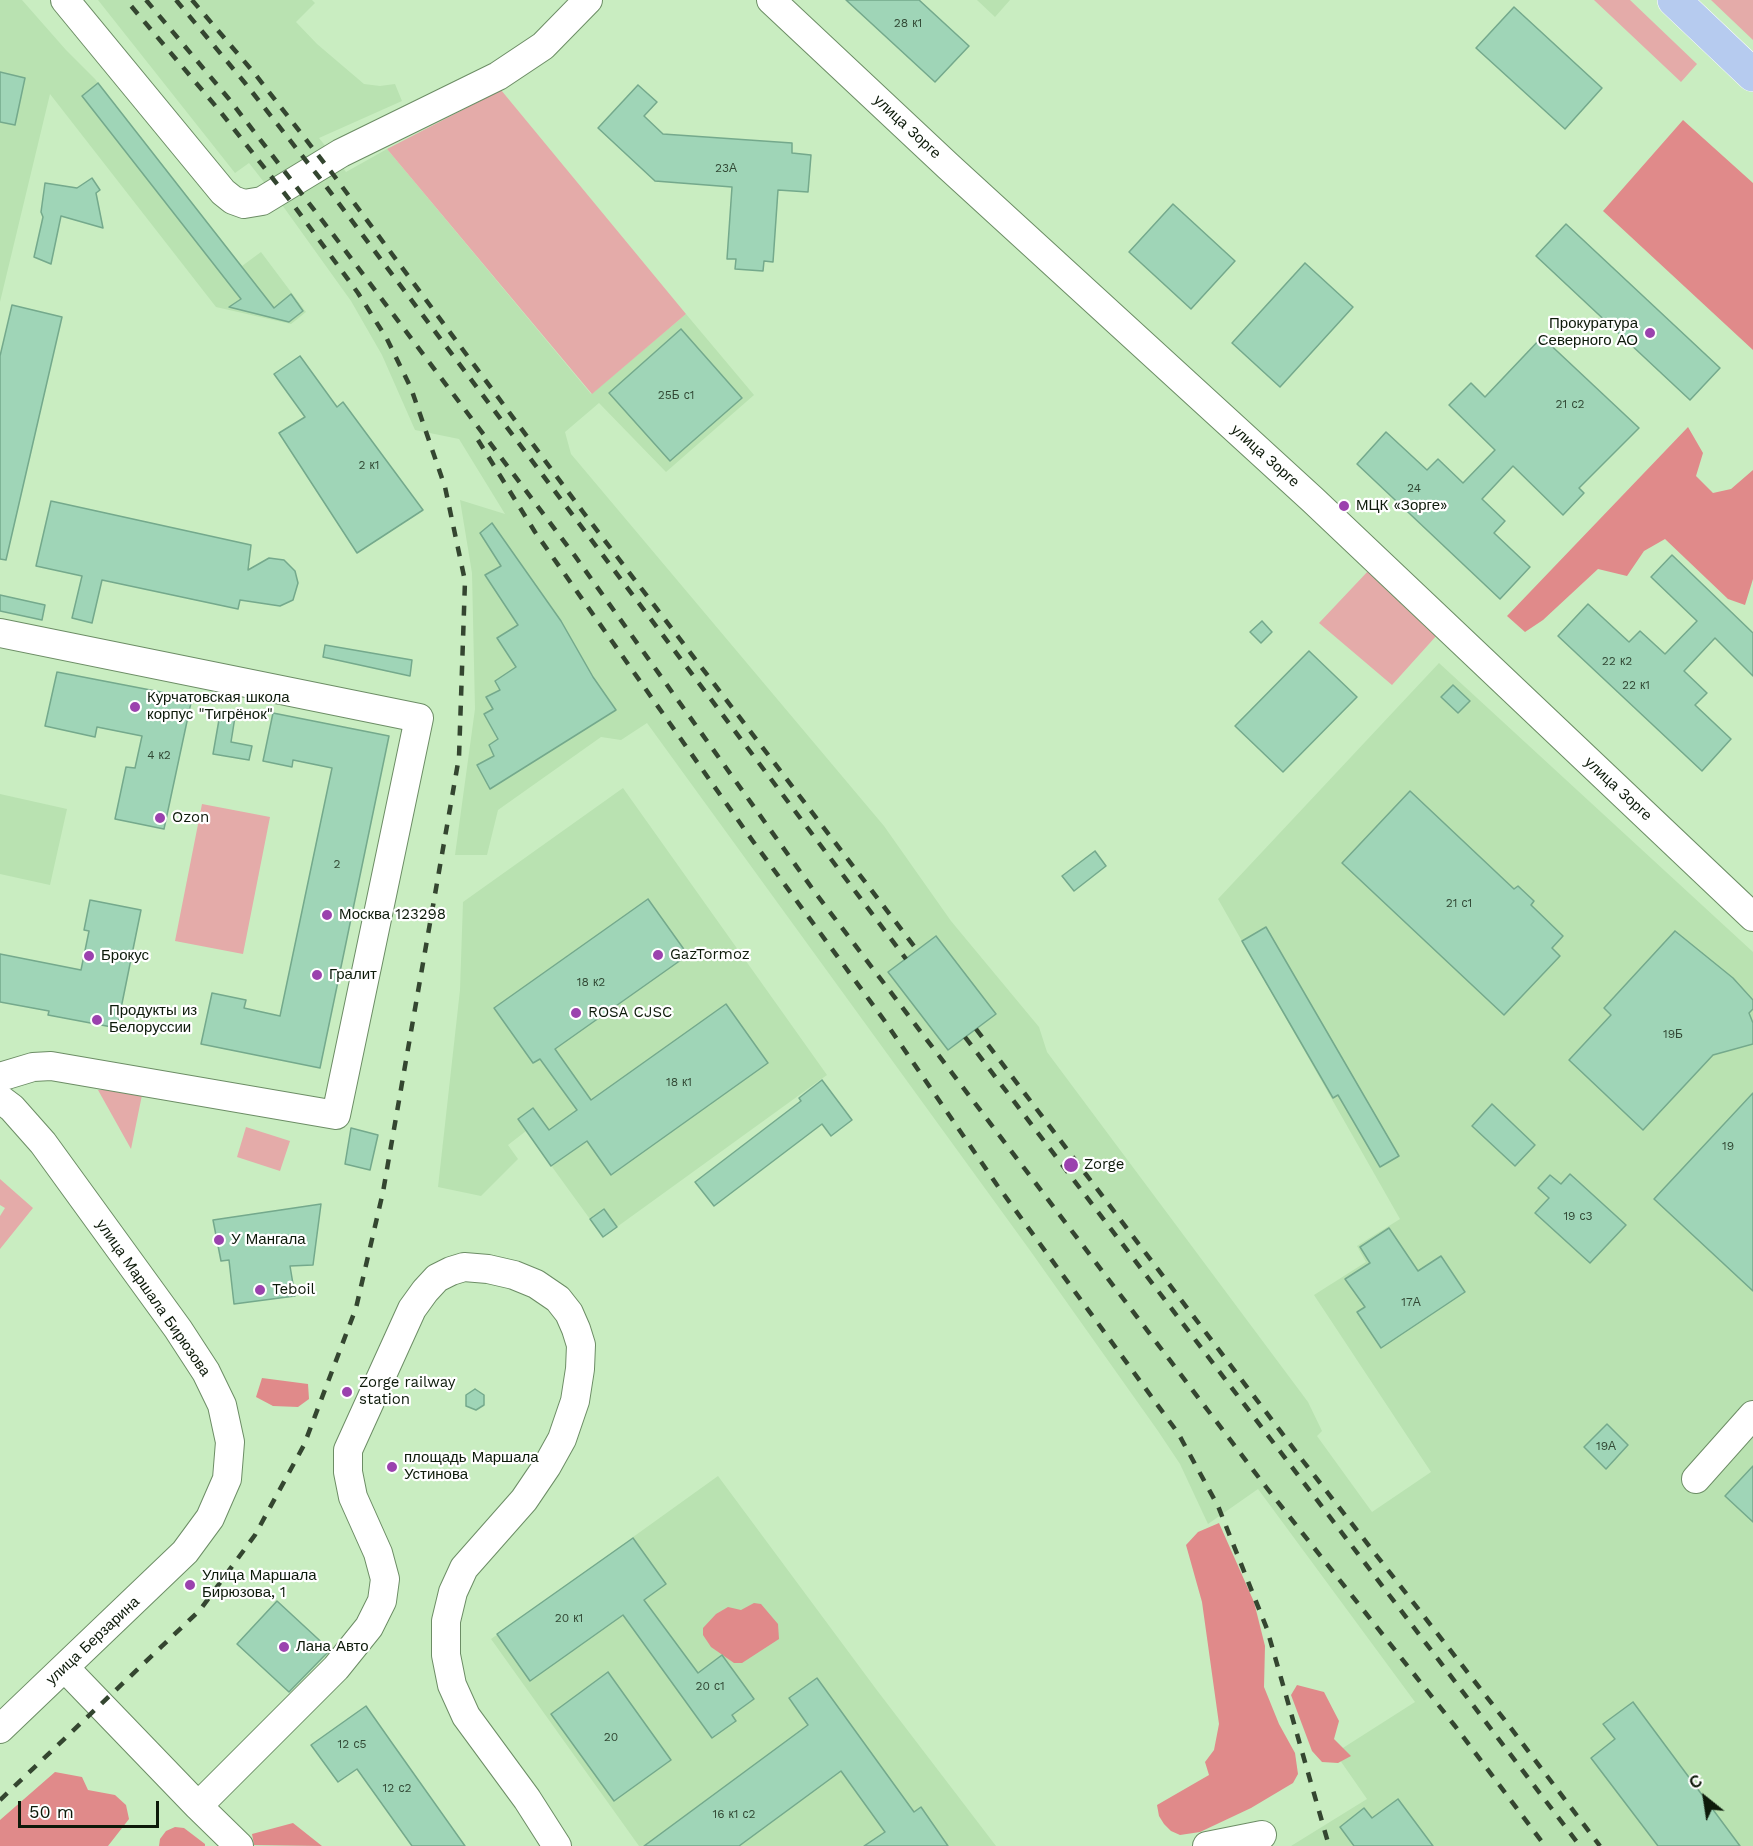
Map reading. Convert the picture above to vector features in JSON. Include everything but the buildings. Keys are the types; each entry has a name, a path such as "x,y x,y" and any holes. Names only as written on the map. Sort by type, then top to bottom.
{"main road":[{"path":"1674,0 1753,75"}],"street":[{"path":"65,0 223,192 233,200 244,204 262,201 341,153 498,76 540,48 588,0"},
{"name":"улица Зорге","path":"771,0 948,166 1327,513 1753,917"},
{"path":"0,633 419,718 336,1115 51,1066 33,1068 0,1077"},
{"name":"улица Маршала Бирюзова","path":"0,1099 12,1108 44,1143 74,1184 178,1329 206,1372 222,1405 230,1442 227,1479 210,1518 185,1552"},
{"path":"198,1806 336,1668 369,1627 382,1601 385,1579 378,1553 353,1497 348,1472 348,1450 412,1309 425,1291 437,1278 451,1270 464,1267 488,1269 514,1275 536,1284 558,1299 569,1313 576,1329 581,1345 580,1369 575,1401 562,1439 547,1466 524,1500 464,1568 453,1592 446,1621 446,1654 452,1685 466,1716 527,1798 557,1846"},
{"path":"1696,1479 1753,1415"},
{"name":"улица Берзарина","path":"0,1729 185,1552"},
{"path":"65,1668 239,1846"},
{"path":"1207,1846 1262,1835"}],"shaded area":[{"path":"0,0 22,0 95,79 242,266 261,252 306,312 291,324 216,307 50,94 0,302"},
{"path":"98,0 312,0 315,3 296,22 317,44 364,84 380,86 395,84 402,101 319,138 346,172 387,149 591,394 686,314 754,395 666,472 599,403 565,432 571,454 884,826 951,921 1039,1027 1047,1052 1308,1402 1322,1431 1317,1436 1372,1512 1431,1472 1314,1295 1366,1262 1357,1246 1400,1219 1218,899 1439,663 1753,952 1753,1846 1291,1846 1367,1799 1335,1753 1415,1702 1258,1489 1208,1524 1180,1464 1158,1431 1029,1249 647,723 621,740 601,737 498,810 487,855 455,855 475,709 472,573 460,500 505,514 459,439 415,430 382,355 351,301 285,209 249,163 235,173"},
{"path":"977,0 1010,0 995,17"},
{"path":"1594,0 1630,0 1697,64 1681,82"},
{"path":"1711,0 1753,0 1753,40"},
{"path":"501,90 686,314 592,394 387,149"},
{"path":"1683,120 1753,183 1753,350 1603,211"},
{"path":"1688,427 1703,453 1696,476 1713,493 1731,489 1753,470 1753,579 1745,605 1728,599 1665,539 1644,551 1627,576 1598,569 1543,620 1525,632 1507,616"},
{"path":"1370,569 1438,634 1392,685 1319,623"},
{"path":"623,788 827,1075 603,1237 526,1131 508,1145 518,1159 481,1196 438,1187 460,990 463,902"},
{"path":"0,794 67,809 50,885 0,874"},
{"path":"202,804 270,817 243,954 175,941"},
{"path":"98,1090 143,1090 131,1149"},
{"path":"246,1127 290,1141 280,1171 237,1157"},
{"path":"0,1179 33,1208 0,1249 0,1216 5,1208 0,1205"},
{"path":"262,1378 308,1384 309,1399 298,1407 273,1406 256,1397"},
{"path":"718,1476 996,1846 639,1846 491,1639"},
{"path":"1219,1523 1254,1602 1265,1646 1264,1687 1279,1724 1295,1753 1298,1774 1293,1783 1251,1808 1200,1832 1180,1835 1171,1831 1164,1824 1159,1816 1157,1805 1209,1775 1205,1762 1214,1750 1219,1724 1202,1602 1186,1545 1198,1532"},
{"path":"754,1603 761,1604 778,1624 779,1639 742,1663 734,1663 711,1647 703,1635 703,1628 716,1614 728,1607 741,1610"},
{"path":"1297,1685 1324,1692 1339,1721 1334,1739 1351,1756 1338,1763 1322,1762 1312,1751 1291,1695"},
{"path":"55,1772 82,1777 88,1790 115,1795 126,1805 129,1819 108,1846 0,1846 0,1820"},
{"path":"293,1823 322,1846 254,1845 252,1834"},
{"path":"175,1827 184,1828 205,1846 159,1846 160,1839 166,1831"}],"railway":[{"path":"0,1800 200,1610 255,1535 304,1445 356,1308 383,1192 459,757 465,581 445,487 411,388 387,339 358,293 292,203 219,110 126,0"},
{"path":"146,0 229,99 338,241 575,556 814,891 1266,1487 1455,1726 1545,1846"},
{"path":"176,0 322,181 906,959"},
{"path":"192,0 255,74 332,173 583,512 917,950"},
{"path":"478,440 535,532 752,840 884,1020 997,1185 1178,1433 1218,1506 1267,1629 1329,1846"},
{"path":"976,1029 1303,1461 1600,1846"},
{"path":"965,1037 1580,1846"}],"place":[{"name":"Прокуратура Северного АО","path":"1650,333"},
{"name":"МЦК «Зорге»","path":"1344,506"},
{"name":"Курчатовская школа корпус \"Тигрёнок\"","path":"135,707"},
{"name":"Ozon","path":"160,818"},
{"name":"Москва 123298","path":"327,915"},
{"name":"GazTormoz","path":"658,955"},
{"name":"Брокус","path":"89,956"},
{"name":"Гралит","path":"317,975"},
{"name":"ROSA CJSC","path":"576,1013"},
{"name":"Продукты из Белоруссии","path":"97,1020"},
{"name":"Zorge","path":"1071,1165"},
{"name":"У Мангала","path":"219,1240"},
{"name":"Teboil","path":"260,1290"},
{"name":"Zorge railway station","path":"347,1392"},
{"name":"площадь Маршала Устинова","path":"392,1467"},
{"name":"Улица Маршала Бирюзова, 1","path":"190,1585"},
{"name":"Лана Авто","path":"284,1647"}]}
